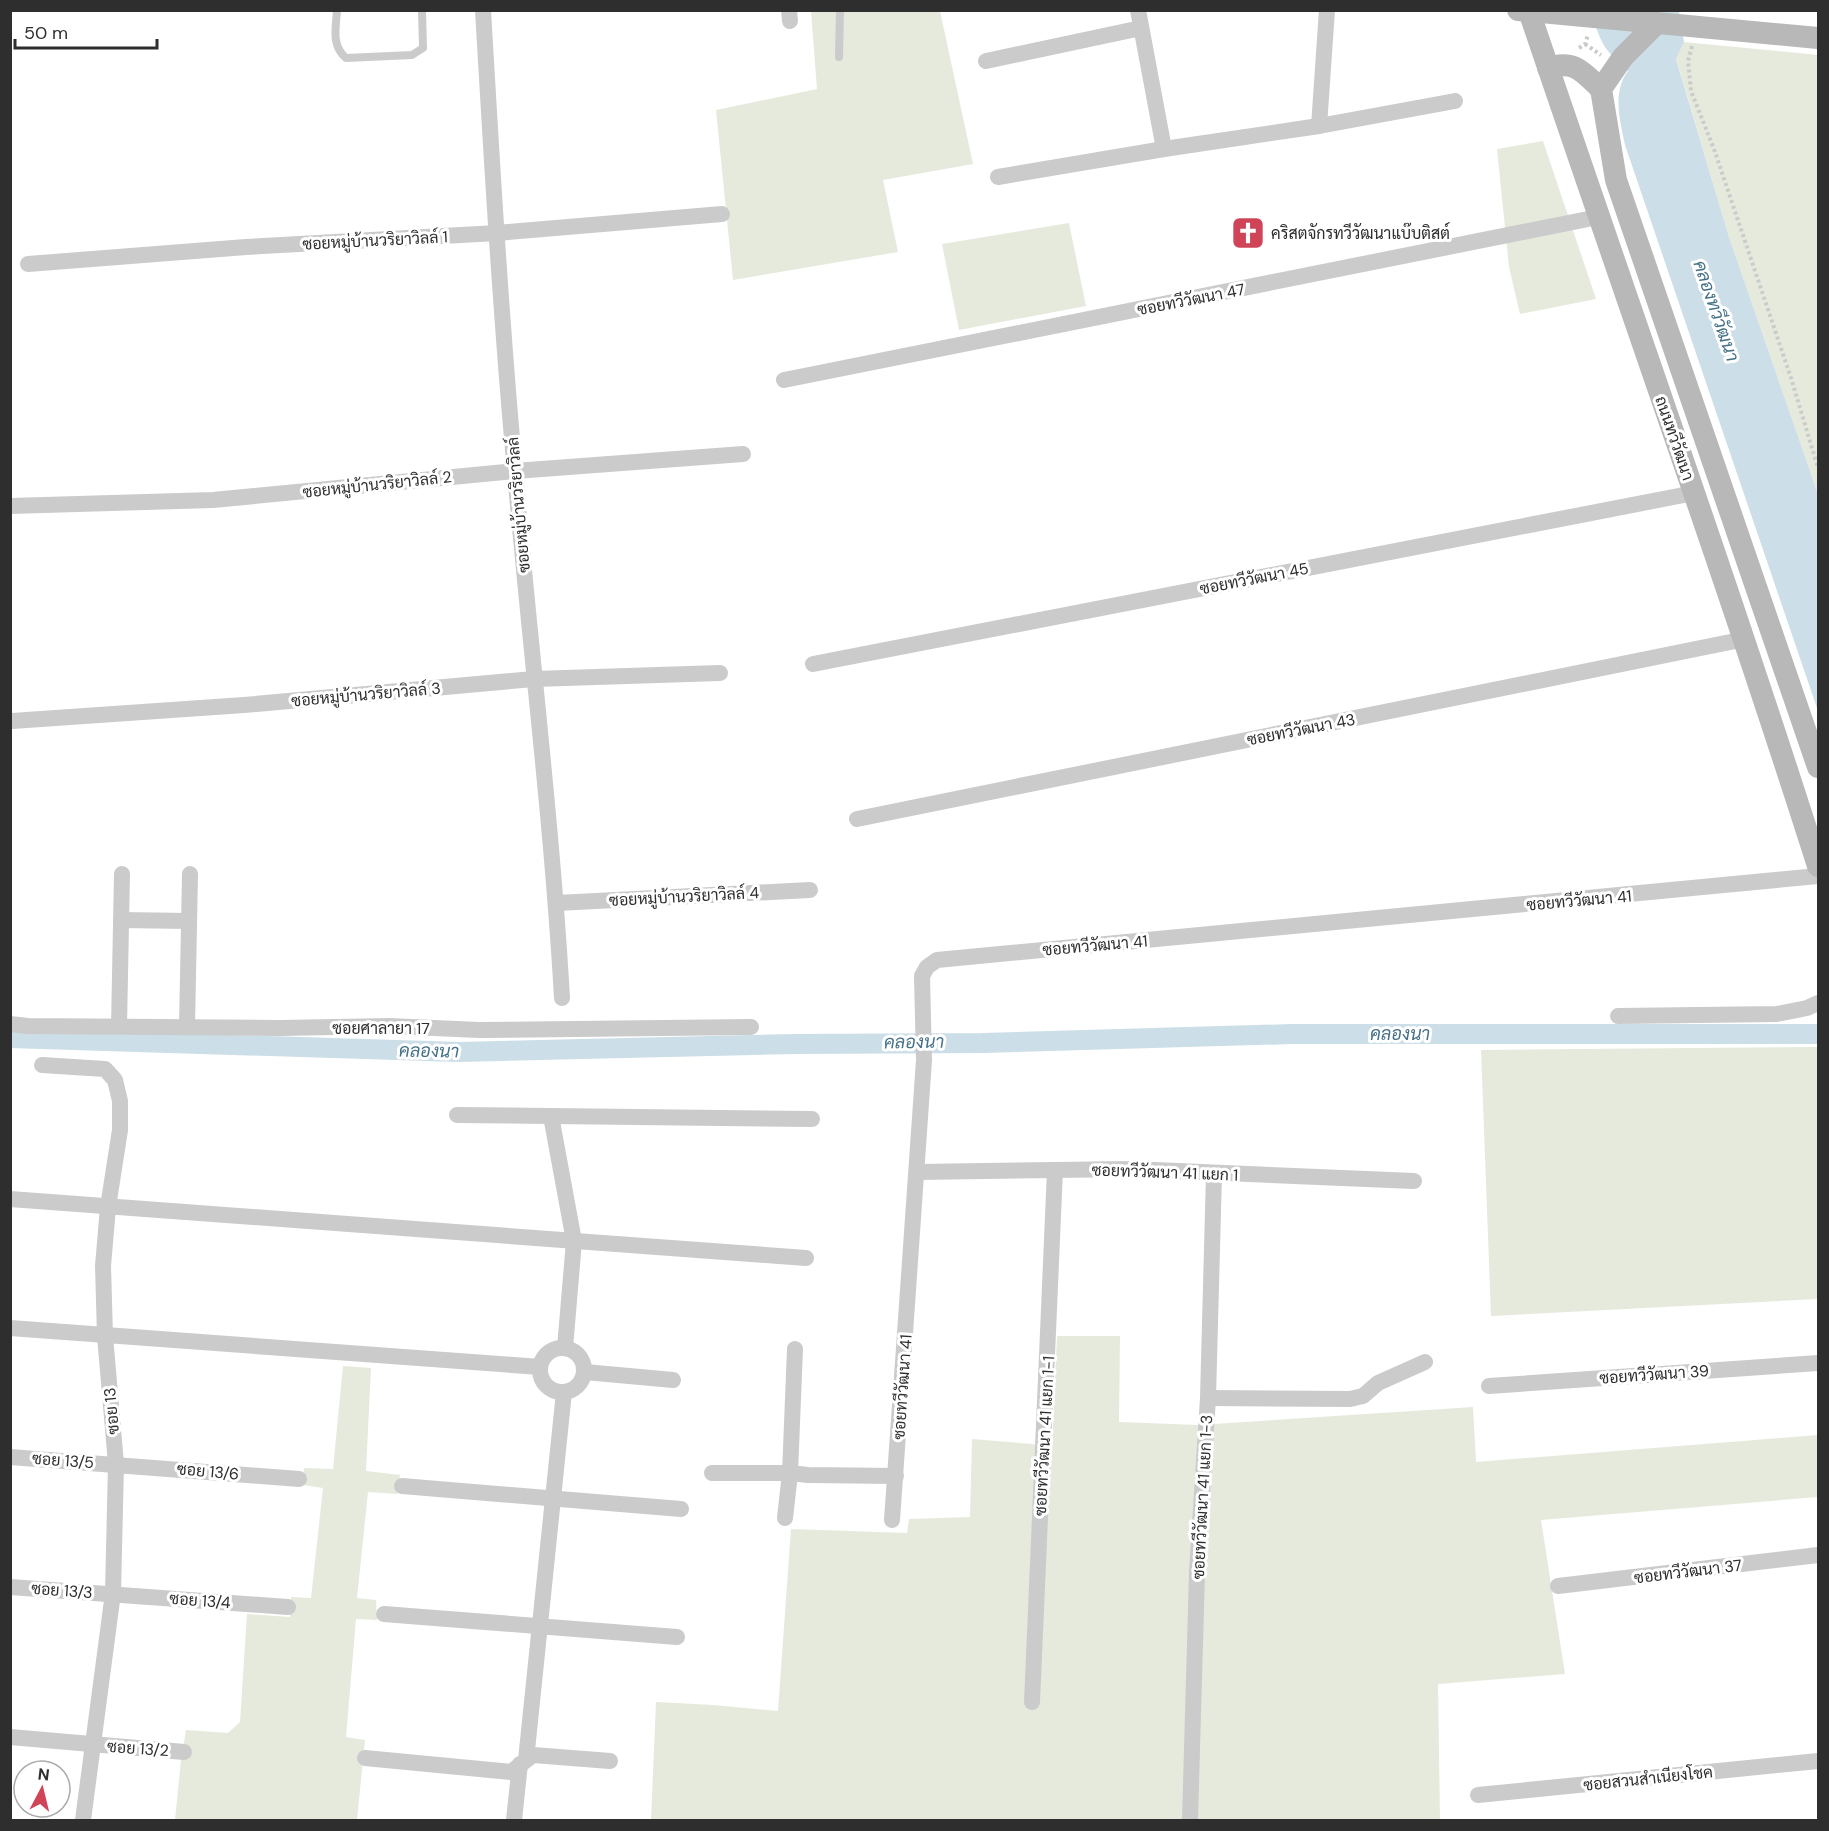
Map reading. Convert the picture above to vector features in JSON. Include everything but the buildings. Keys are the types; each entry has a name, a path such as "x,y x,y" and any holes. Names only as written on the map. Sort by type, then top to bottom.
{"main road":[{"path":"1524,11 1656,24 1697,34 1818,38"},
{"name":"ถนนทวีวัฒนา","path":"1524,11 1548,68 1745,639 1818,866"},
{"path":"1548,68 1560,64 1579,69 1601,89 1613,57 1656,24"},
{"name":"ถนนทวีวัฒนา","path":"1601,89 1616,180 1818,767"}],"street":[{"name":"ซอยหมู่บ้านวริยาวิลล์","path":"483,10 514,471 557,903 562,998"},
{"path":"1138,10 1164,149"},
{"path":"1319,126 1327,10"},
{"path":"986,61 1142,28"},
{"path":"998,177 1319,126 1455,101"},
{"name":"ซอยหมู่บ้านวริยาวิลล์ 1","path":"28,264 246,247 497,233 722,214"},
{"name":"ซอยทวีวัฒนา 47","path":"784,380 1598,217"},
{"name":"ซอยหมู่บ้านวริยาวิลล์ 2","path":"10,507 213,500 514,471 743,454"},
{"name":"ซอยทวีวัฒนา 45","path":"813,664 1694,493"},
{"name":"ซอยทวีวัฒนา 43","path":"857,819 1745,639"},
{"name":"ซอยหมู่บ้านวริยาวิลล์ 3","path":"12,721 244,705 534,679 720,674"},
{"path":"187,1027 190,873"},
{"path":"119,1026 122,874"},
{"name":"ซอยทวีวัฒนา 41","path":"892,1520 924,1060 922,976 927,967 937,960 1818,876"},
{"name":"ซอยหมู่บ้านวริยาวิลล์ 4","path":"557,903 810,890"},
{"path":"121,920 189,921"},
{"path":"1618,1016 1777,1014 1807,1008 1818,1003"},
{"name":"ซอยศาลายา 17","path":"10,1024 280,1028 389,1026 479,1030 751,1027"},
{"name":"ซอย 13","path":"42,1065 105,1069 115,1080 120,1101 120,1130 108,1207 103,1266 105,1336 116,1464 113,1593 83,1821"},
{"path":"457,1115 812,1119"},
{"path":"551,1116 574,1241 565,1347"},
{"name":"ซอยทวีวัฒนา 41 แยก 1","path":"916,1172 1131,1169 1414,1181"},
{"name":"ซอยทวีวัฒนา 41 แยก 1-1","path":"1032,1702 1055,1170"},
{"name":"ซอยทวีวัฒนา 41 แยก 1-3","path":"1190,1821 1197,1572 1208,1398 1214,1173"},
{"path":"10,1199 806,1258"},
{"path":"10,1328 540,1367"},
{"path":"565,1347 578,1353 585,1372 578,1386 564,1392 549,1388 543,1382 540,1367 546,1354 565,1347"},
{"path":"785,1518 790,1473 795,1349"},
{"path":"1208,1398 1350,1399 1363,1396 1378,1383 1425,1362"},
{"name":"ซอยทวีวัฒนา 39","path":"1489,1386 1818,1363"},
{"path":"585,1372 673,1380"},
{"path":"514,1821 539,1626 564,1392"},
{"name":"ซอย 13/5","path":"10,1456 116,1464"},
{"name":"ซอย 13/6","path":"116,1464 299,1479"},
{"path":"712,1473 896,1476"},
{"path":"402,1486 681,1509"},
{"name":"ซอยทวีวัฒนา 37","path":"1558,1586 1818,1555"},
{"name":"ซอย 13/3","path":"10,1587 113,1593"},
{"name":"ซอย 13/4","path":"113,1593 288,1606"},
{"path":"384,1614 677,1637"},
{"name":"ซอย 13/2","path":"10,1737 184,1752"},
{"path":"366,1758 511,1772 533,1755 610,1761"},
{"name":"ซอยสวนสำเนียงโชค","path":"1478,1795 1818,1761"}],"lane":[{"path":"337,10 336,45 338,51 346,57 412,55 419,52 423,48 422,10"},
{"path":"839,57 840,10"}],"path":[{"path":"1697,34 1688,61 1691,91 1714,149 1791,378 1818,468"},
{"path":"1585,44 1613,57"}],"shaded area":[{"path":"811,11 940,11 973,164 883,180 898,252 733,280 716,110 817,89"},
{"path":"1684,42 1818,55 1818,494 1729,237 1676,58"},
{"path":"1543,141 1596,299 1520,314 1509,267 1497,149"},
{"path":"1069,223 1086,306 959,330 942,244"},
{"path":"1818,1047 1818,1299 1491,1316 1481,1050"},
{"path":"1057,1336 1120,1336 1119,1422 1198,1425 1473,1407 1476,1462 1818,1435 1818,1497 1541,1520 1565,1674 1438,1684 1440,1820 651,1820 656,1702 778,1711 791,1529 907,1533 909,1519 970,1517 972,1439 1052,1448"},
{"path":"343,1366 371,1368 366,1471 400,1475 397,1494 368,1492 357,1598 376,1600 377,1620 356,1619 346,1737 365,1740 357,1820 175,1820 186,1730 228,1733 240,1722 247,1614 290,1617 291,1597 311,1598 323,1488 303,1485 304,1468 333,1469"}],"water":[{"name":"คลองทวีวัฒนา","path":"1591,11 1679,11 1684,42 1676,59 1729,237 1818,494 1818,711 1625,145 1619,97 1623,79 1628,71 1604,44"}],"waterway":[{"name":"คลองนา","path":"10,1038 460,1052 795,1044 982,1043 1293,1034 1818,1034"}],"place":[{"name":"คริสตจักรทวีวัฒนาแบ๊บติสต์","path":"1248,233"}]}
